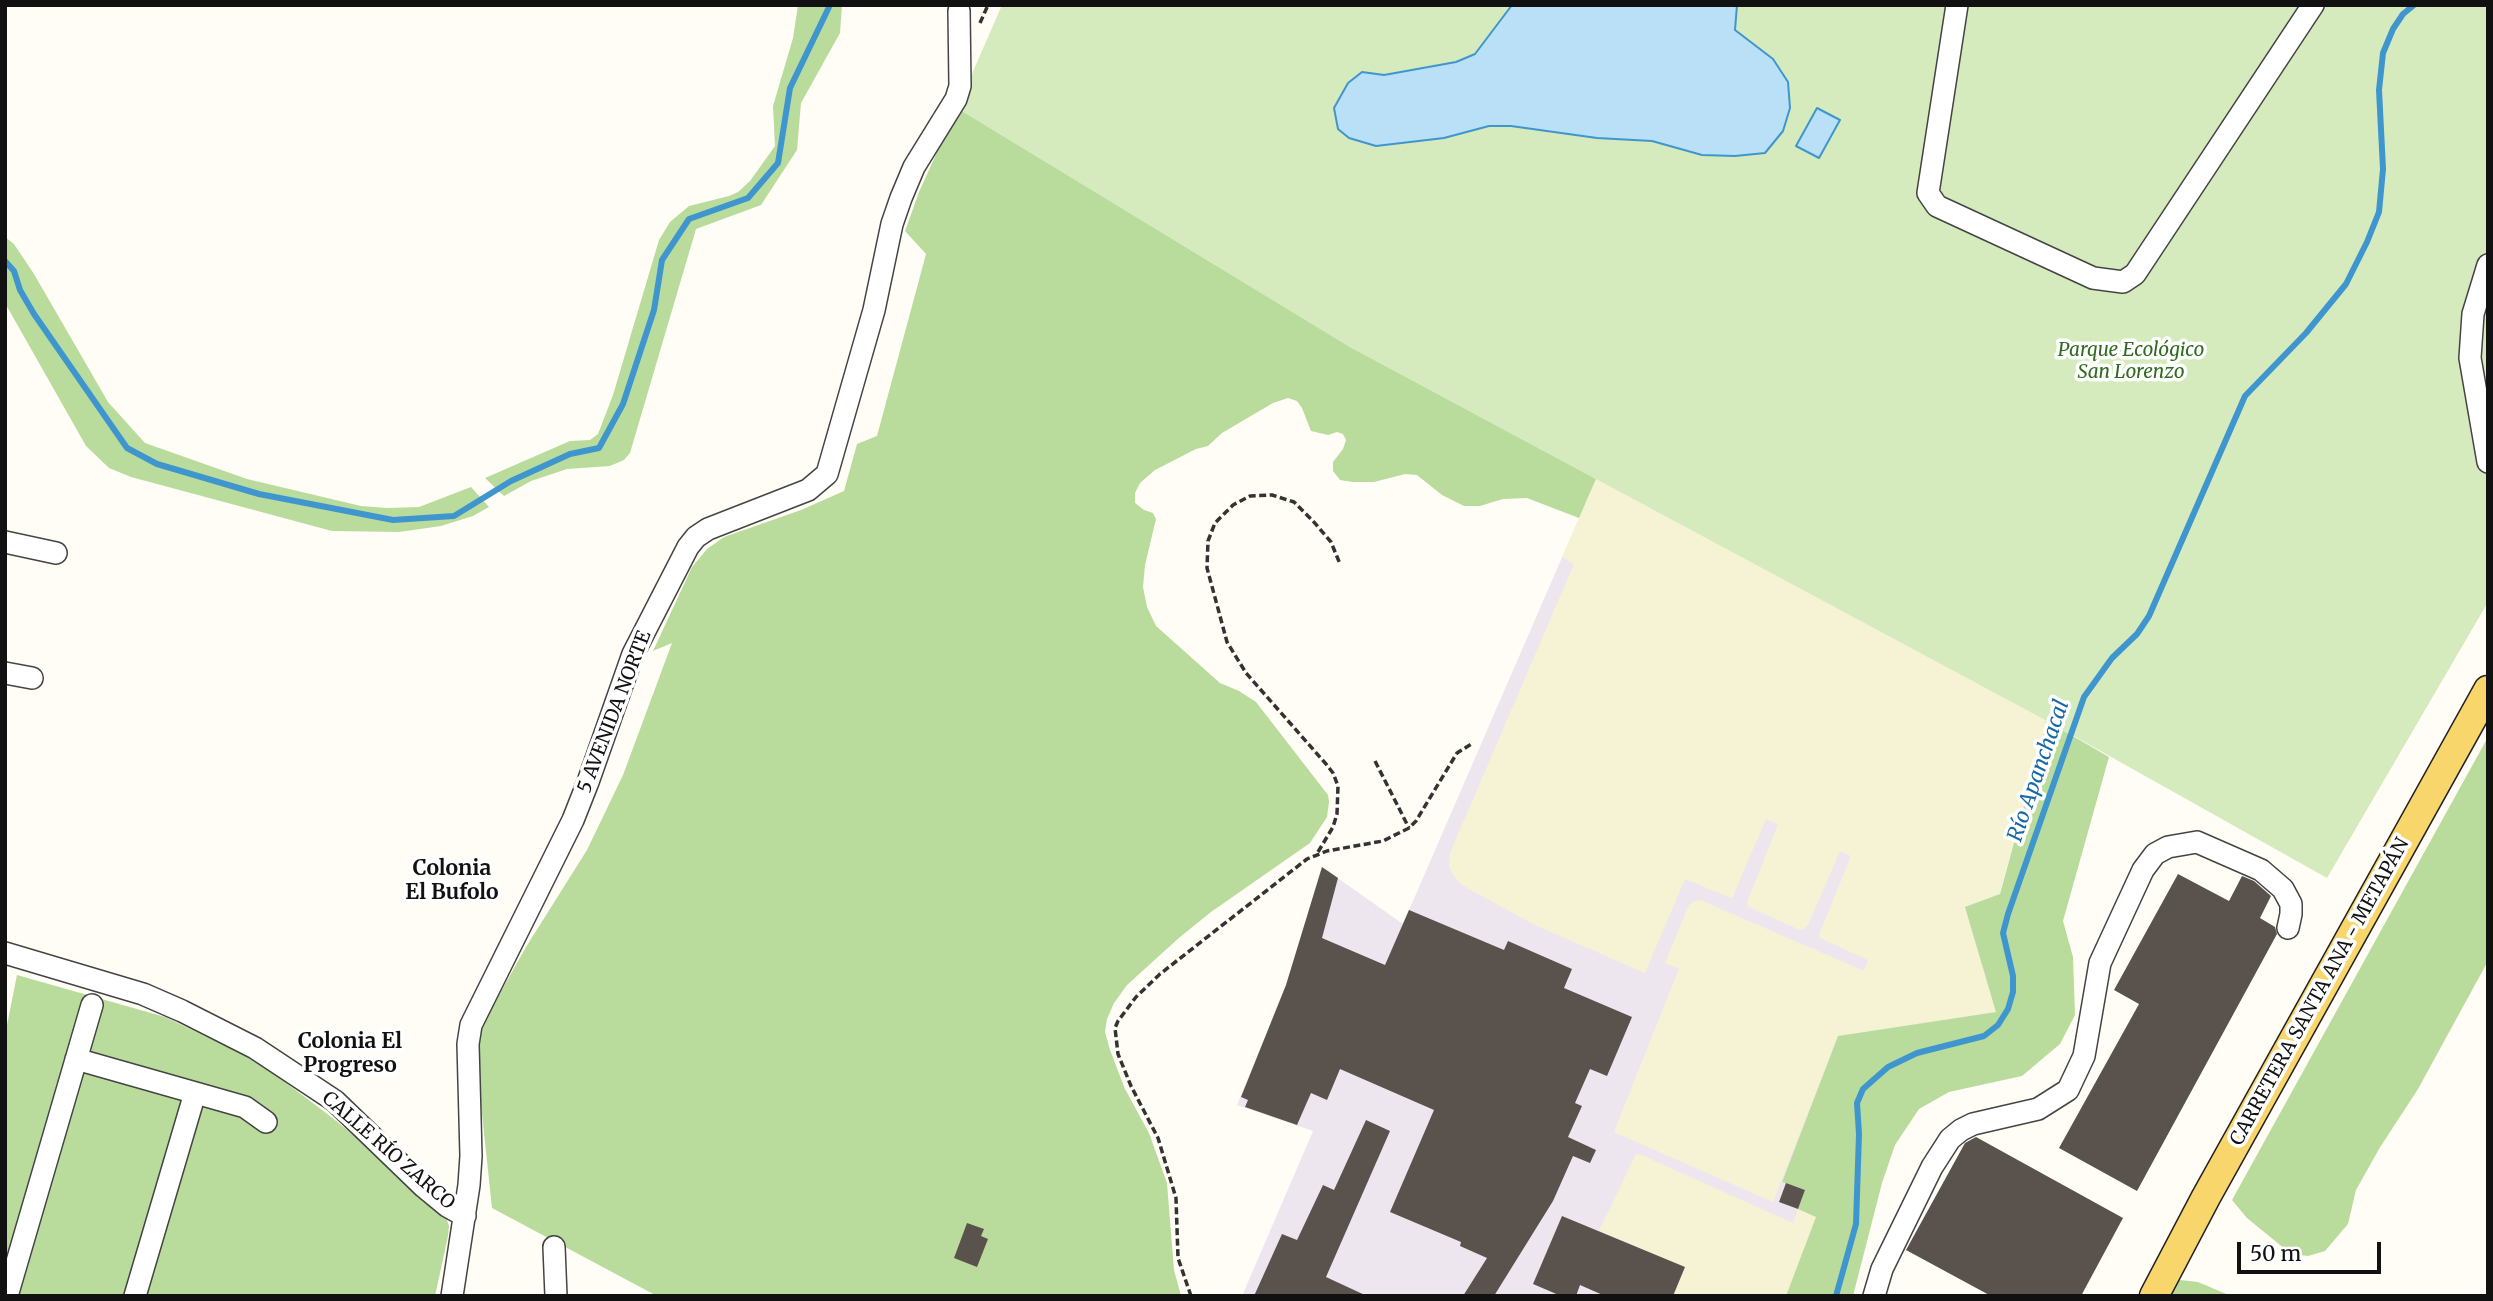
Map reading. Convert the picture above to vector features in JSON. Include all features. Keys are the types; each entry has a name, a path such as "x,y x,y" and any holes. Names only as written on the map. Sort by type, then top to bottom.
{"main road":[{"name":"CARRETERA SANTA ANA - METAPÁN","path":"2154,1296 2206,1197 2488,690"}],"street":[{"path":"1957,5 1928,193 1937,206 2093,278 2123,282 2135,274 2313,5"},
{"name":"5 AVENIDA NORTE","path":"452,1296 465,1216 471,1156 468,1044 471,1025 568,830 588,782 633,654 688,547 708,529 808,490 827,474 874,310 889,235 901,198 914,167 956,99 960,86 959,11"},
{"path":"2488,265 2473,314 2470,358 2488,462"},
{"path":"5,542 55,553"},
{"path":"5,673 32,678"},
{"path":"1874,1296 1882,1269 1932,1167 1950,1139 1973,1124 2038,1109 2068,1090 2084,1056 2097,974 2107,943 2143,870 2155,854 2184,842 2197,842 2261,870 2283,889 2291,904 2288,928"},
{"name":"CALLE RÍO ZARCO","path":"5,953 143,994 255,1048 335,1101 424,1187 447,1206 465,1216"},
{"path":"7,1296 92,1005"},
{"path":"76,1059 245,1107 266,1122"},
{"path":"135,1296 195,1093"},
{"path":"554,1247 556,1296"}],"path":[{"path":"1191,1296 1178,1258 1174,1189 1158,1138 1130,1086 1118,1054 1115,1028 1136,997 1160,974 1317,854 1333,827 1337,814 1338,786 1333,773 1246,673 1227,642 1207,568 1208,541 1215,523 1233,505 1250,496 1272,495 1294,502 1314,521 1331,542 1339,564"},
{"path":"1317,854 1383,841 1409,828 1416,821 1457,753 1473,743"},
{"path":"1374,761 1409,828"}],"shaded area":[{"path":"1596,479 2047,721 1999,895 1996,1012 1838,1036 1782,1182 1805,1190 1817,1217 1786,1296 1242,1296 1313,1131 1237,1105 1286,985 1322,867 1403,924"},
{"path":"1596,479 2047,721 1999,895 1965,907 1996,1012 1838,1036 1773,1202 1614,1132 1679,969 1665,963 1689,905 1700,900 1864,971 1868,960 1820,938 1819,935 1851,856 1840,851 1808,925 1800,930 1749,907 1747,903 1778,824 1766,819 1732,898 1685,879 1645,973 1535,925 1462,885 1449,867 1450,853 1574,564 1562,557"},
{"path":"1636,1154 1793,1223 1798,1209 1817,1217 1786,1296 1673,1296 1684,1267 1599,1231"}],"green space":[{"path":"798,5 842,5 840,33 801,103 797,150 761,205 696,229 630,453 624,460 610,466 567,469 531,481 504,496 485,478 570,441 590,440 598,434 613,395 659,240 670,222 689,206 738,192 750,181 775,146 773,106 793,38"},
{"name":"Parque Ecológico San Lorenzo","path":"1002,5 2488,5 2488,602 2327,878 2047,721 1350,347 957,108"},
{"path":"957,108 1350,347 1596,479 1579,518 1527,498 1464,506 1442,495 1417,475 1405,474 1374,482 1340,480 1333,471 1333,462 1343,449 1346,440 1343,434 1337,432 1328,435 1311,431 1302,408 1297,401 1288,398 1273,403 1222,433 1208,446 1196,449 1155,470 1140,483 1135,493 1135,503 1153,513 1156,519 1145,565 1143,587 1147,607 1156,626 1220,683 1256,702 1328,795 1329,802 1327,817 1310,843 1180,937 1127,985 1107,1019 1105,1032 1110,1050 1125,1089 1149,1133 1167,1183 1174,1270 1181,1296 657,1296 492,1208 477,1067 477,1043 482,1025 526,947 587,850 623,775 672,643 653,651 692,567 707,549 724,537 801,510 844,491 857,444 877,436 926,254 905,231 919,192"},
{"path":"5,237 14,244 34,274 108,402 145,443 247,479 361,506 419,507 471,487 489,507 473,516 441,526 399,532 332,531 131,477 109,468 86,446 5,303"},
{"path":"2047,721 2109,757 2063,921 2073,957 2075,1015 2060,1044 2022,1076 1949,1092 1919,1109 1895,1145 1882,1183 1853,1296 1786,1296 1816,1217 1798,1209 1805,1190 1782,1182 1838,1036 1996,1012 1965,907 2000,894"},
{"path":"2488,737 2488,961 2418,1089 2356,1190 2348,1224 2325,1251 2308,1256 2291,1254 2247,1218 2232,1200"},
{"path":"17,975 165,1017 242,1054 273,1073 326,1113 388,1162 446,1217 448,1236 435,1296 5,1296 5,1035"},
{"path":"2180,1280 2198,1282 2231,1296 2169,1296 2173,1286"}],"water":[{"path":"1512,5 1737,5 1735,30 1773,59 1788,82 1790,108 1783,131 1765,153 1735,156 1702,155 1652,141 1597,138 1511,126 1489,126 1444,138 1376,146 1349,138 1338,129 1334,108 1348,83 1362,72 1384,75 1456,62 1475,54"},
{"path":"1817,108 1840,120 1819,158 1796,146"}],"building":[{"path":"1322,867 1338,878 1322,938 1385,965 1409,910 1504,950 1508,941 1572,969 1564,988 1632,1017 1607,1076 1590,1069 1575,1103 1582,1106 1568,1137 1596,1150 1590,1163 1573,1156 1553,1201 1494,1296 1463,1296 1487,1258 1460,1246 1461,1242 1390,1212 1434,1110 1340,1069 1327,1100 1311,1093 1297,1125 1245,1107 1248,1100 1241,1097 1286,985"},
{"path":"2178,874 2229,901 2242,876 2254,881 2271,896 2260,918 2275,927 2277,934 2137,1191 2059,1148 2139,1004 2114,990"},
{"path":"1366,1120 1390,1131 1326,1277 1367,1296 1254,1296 1282,1234 1297,1240 1323,1185 1334,1190"},
{"path":"1976,1137 2123,1218 2081,1296 1991,1296 1906,1250 1965,1143"},
{"path":"1786,1183 1805,1190 1798,1209 1779,1202"},
{"path":"1562,1216 1685,1267 1673,1296 1605,1296 1580,1285 1576,1296 1561,1296 1533,1284"},
{"path":"967,1223 984,1229 981,1236 988,1239 977,1267 954,1258"}],"waterway":[{"path":"5,261 14,271 20,290 34,314 127,448 157,464 259,494 393,520 454,516 511,481 570,454 599,448 623,404 654,310 662,260 689,219 748,198 778,163 790,88 830,5"},
{"name":"Río Apanchacal","path":"1836,1296 1856,1224 1859,1134 1857,1103 1863,1089 1888,1067 1917,1053 1984,1036 1998,1025 2008,1009 2013,992 2013,976 2003,933 2084,697 2112,658 2137,634 2149,616 2245,396 2306,333 2346,284 2367,242 2379,212 2383,169 2379,90 2383,53 2393,29 2403,14 2414,5"}],"district":[{"name":"Colonia El Bufolo","path":"452,881"},
{"name":"Colonia El Progreso","path":"350,1054"}]}
